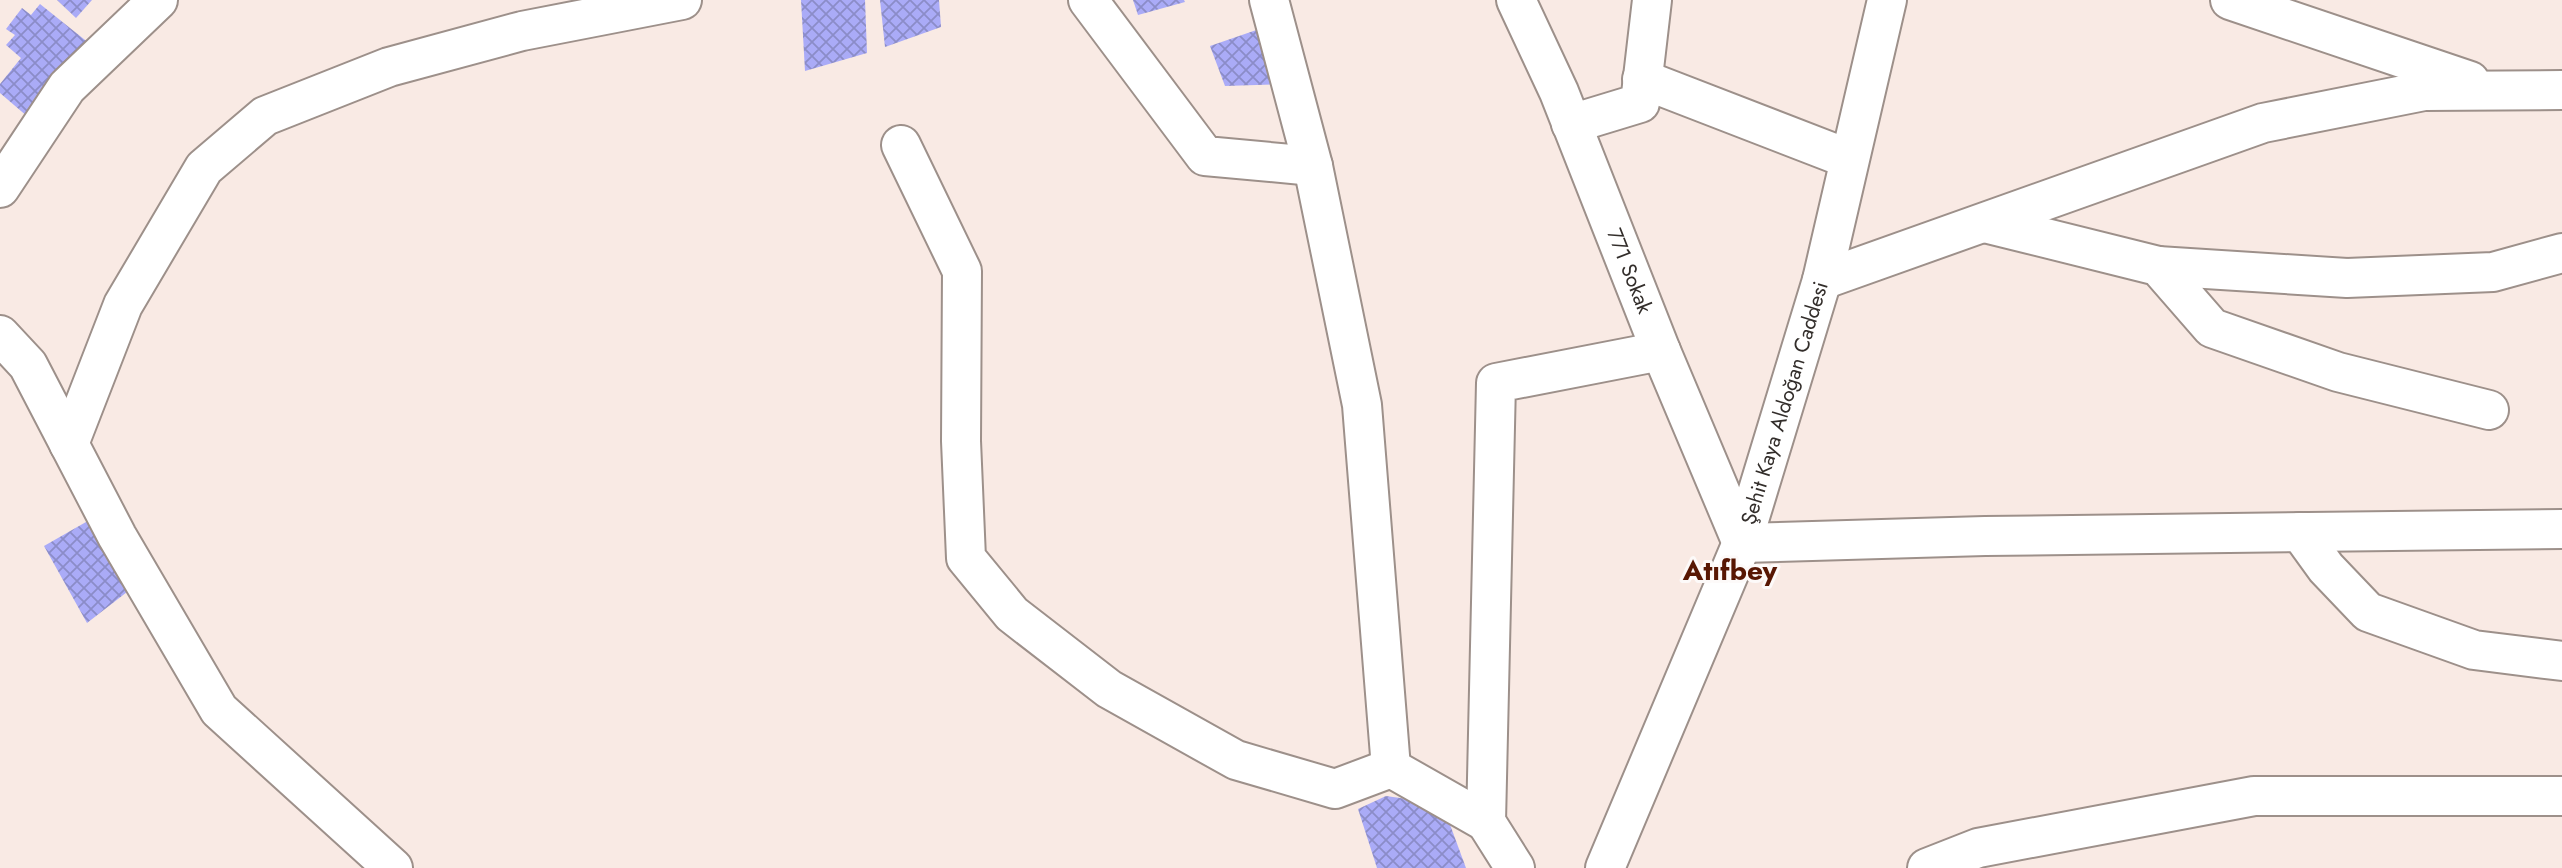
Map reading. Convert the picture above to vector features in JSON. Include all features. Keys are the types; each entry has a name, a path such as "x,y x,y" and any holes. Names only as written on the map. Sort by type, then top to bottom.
{"street":[{"path":"0,188 67,87 158,0"},
{"path":"69,444 123,305 190,191 204,168 265,116 389,67 522,31 682,0"},
{"path":"1088,0 1205,156 1313,166"},
{"path":"1269,0 1313,166 1362,405 1391,768"},
{"name":"771 Sokak","path":"1516,0 1559,92 1661,351 1742,543"},
{"path":"1571,124 1640,103 1651,0"},
{"name":"Şehit Kaya Aldoğan Caddesi","path":"1605,868 1742,543 1822,280 1887,0"},
{"path":"2230,0 2496,90"},
{"path":"1642,79 1849,159"},
{"path":"1822,280 2263,123 2424,91 2562,90"},
{"path":"901,145 962,271 961,441 966,558 1012,614 1109,689 1236,760 1335,789 1391,768"},
{"path":"1985,223 2158,266 2347,278 2493,272 2562,253"},
{"path":"2158,266 2212,328 2338,372 2489,410"},
{"path":"0,335 28,365 117,536 219,710 393,868"},
{"path":"1486,822 1496,383 1661,351"},
{"path":"1742,543 1985,536 2562,528"},
{"path":"2300,532 2326,568 2368,612 2474,650 2562,661"},
{"path":"1391,768 1486,822 1515,868"},
{"path":"1927,868 1978,848 2254,796 2562,796"}],"building":[{"path":"57,0 92,0 76,18"},
{"path":"801,0 865,0 867,53 805,71"},
{"path":"880,0 939,0 941,27 885,47"},
{"path":"1133,0 1184,0 1185,2 1138,15"},
{"path":"40,4 90,44 35,123 0,93 0,84 21,58 6,45 15,35 6,29 22,8 31,15"},
{"path":"1268,26 1286,84 1225,86 1210,46"},
{"path":"93,518 103,545 127,592 87,623 44,546"},
{"path":"1386,796 1414,800 1445,811 1466,868 1377,868 1358,809"}],"district":[{"name":"Atıfbey","path":"1730,570"}]}
